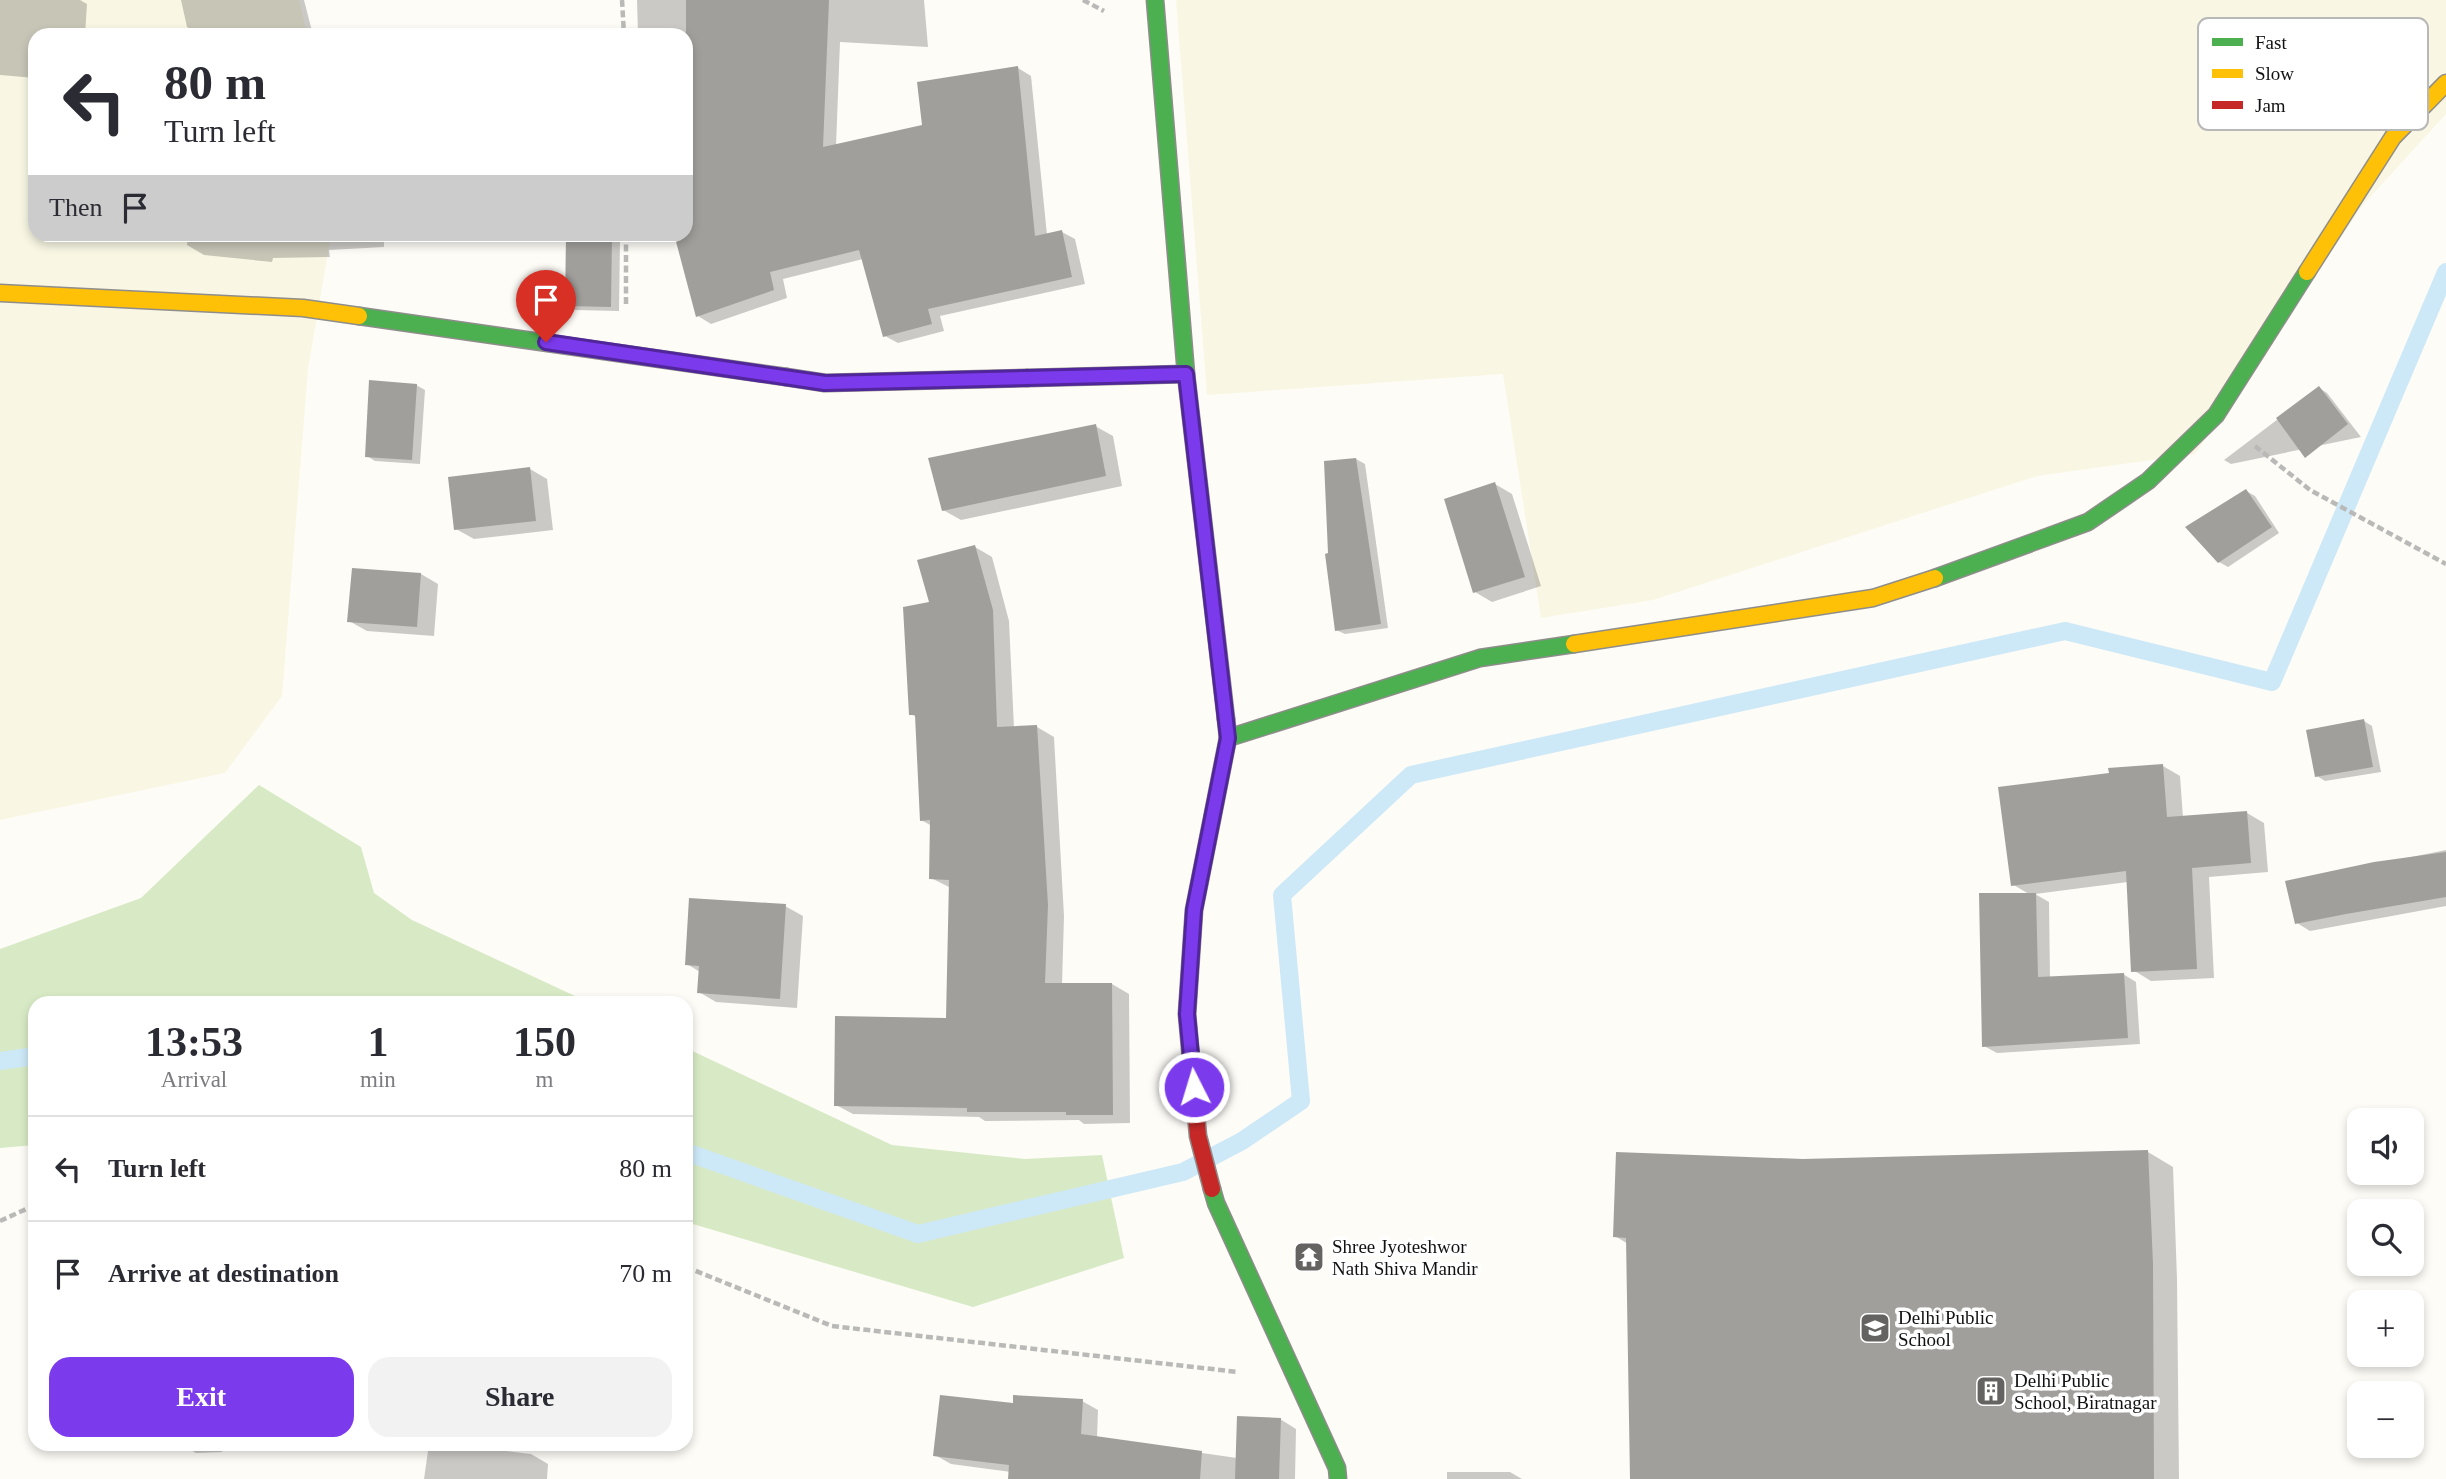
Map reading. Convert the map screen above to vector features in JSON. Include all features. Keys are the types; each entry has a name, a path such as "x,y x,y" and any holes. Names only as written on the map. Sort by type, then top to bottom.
{"street":[{"path":"1155,0 1186,374 1228,738 1194,910 1187,1014 1198,1136 1216,1203 1337,1468 1338,1479"},
{"path":"2428,101 2446,83"},
{"path":"1228,738 1480,658 1874,598 2088,522 2148,481 2216,415 2400,130"},
{"path":"0,293 303,307 825,383 1186,374"}],"path":[{"path":"622,0 624,28"},
{"path":"626,242 627,354"},
{"path":"2216,415 2310,490 2446,564"},
{"path":"0,1221 28,1208"},
{"path":"693,1270 832,1326 1296,1378"}],"shaded area":[{"path":"0,0 299,0 305,28 28,28 28,242 330,242 308,369 282,696 225,773 0,820"},
{"path":"1176,0 2446,0 2446,114 2362,206 2195,454 2037,476 1653,600 1541,618 1503,374 1207,395"}],"green space":[{"path":"259,785 361,847 374,893 412,920 575,996 28,996 28,1146 0,1148 0,949 141,898"},
{"path":"693,1051 892,1145 1025,1159 1102,1155 1124,1258 973,1307 693,1224"}],"building":[{"path":"686,0 829,0 823,147 922,125 917,82 1018,66 1035,236 1062,230 1072,277 928,309 932,324 883,337 859,250 770,272 774,290 696,317 676,242 693,242 693,28 686,28"},
{"path":"566,242 612,242 611,307 565,306"},
{"path":"369,380 417,384 412,460 365,457"},
{"path":"2319,386 2348,424 2305,458 2276,418"},
{"path":"1096,424 1106,476 942,511 928,458"},
{"path":"1356,458 1381,624 1335,631 1325,554 1328,553 1324,461"},
{"path":"530,467 536,521 454,530 448,477"},
{"path":"1495,482 1525,577 1473,593 1444,499"},
{"path":"2246,489 2272,527 2218,563 2185,527"},
{"path":"975,545 993,610 997,727 1037,725 1048,905 1045,983 1112,983 1113,1115 967,1112 967,1108 834,1106 835,1016 946,1018 949,880 929,879 930,820 920,821 915,715 909,715 903,607 929,602 917,560"},
{"path":"352,568 421,573 417,627 347,622"},
{"path":"2364,719 2373,767 2315,777 2306,730"},
{"path":"2163,764 2167,817 2247,811 2251,863 2192,868 2197,969 2131,972 2126,871 2011,886 1998,787 2109,773 2108,768"},
{"path":"2446,852 2446,897 2295,924 2285,881 2374,862"},
{"path":"1979,893 2036,893 2038,977 2124,973 2128,1038 1982,1047"},
{"path":"689,898 786,904 780,999 697,993 699,966 685,965"},
{"path":"2148,1150 2153,1264 2154,1479 1630,1479 1626,1238 1613,1237 1616,1152 1803,1159"},
{"path":"940,1395 1013,1403 1013,1395 1083,1399 1081,1434 1202,1451 1200,1479 1008,1479 1009,1465 933,1456"},
{"path":"1237,1416 1281,1418 1279,1479 1235,1479"}],"waterway":[{"path":"693,1154 918,1234 1183,1172 1242,1141 1301,1101 1282,895 1411,775 2065,631 2272,682 2446,272"},
{"path":"0,1061 28,1057"}],"traffic: fast":[{"path":"1155,0 1186,374 1226,719"},
{"path":"1935,578 2088,522 2148,481 2216,415 2307,272"},
{"path":"359,316 786,377"},
{"path":"1228,738 1480,658 1574,644"},
{"path":"1212,1189 1337,1468 1338,1479"}],"traffic: slow":[{"path":"2428,101 2446,83"},
{"path":"2307,272 2400,130"},
{"path":"0,293 303,308 359,316"},
{"path":"1027,378 1186,374"},
{"path":"1574,644 1873,598 1935,578"}],"traffic: jam":[{"path":"786,377 825,383 1027,378"},
{"path":"1212,1189 1198,1136 1187,1014 1194,910 1228,738 1226,719"}],"place":[{"name":"Shree Jyoteshwor Nath Shiva Mandir","path":"1309,1257"},
{"name":"Delhi Public School","path":"1875,1328"},
{"name":"Delhi Public School, Biratnagar","path":"1991,1391"}],"route":[{"path":"546,342 825,383 1186,374 1228,738 1194,910 1187,1014 1194,1087"}]}
